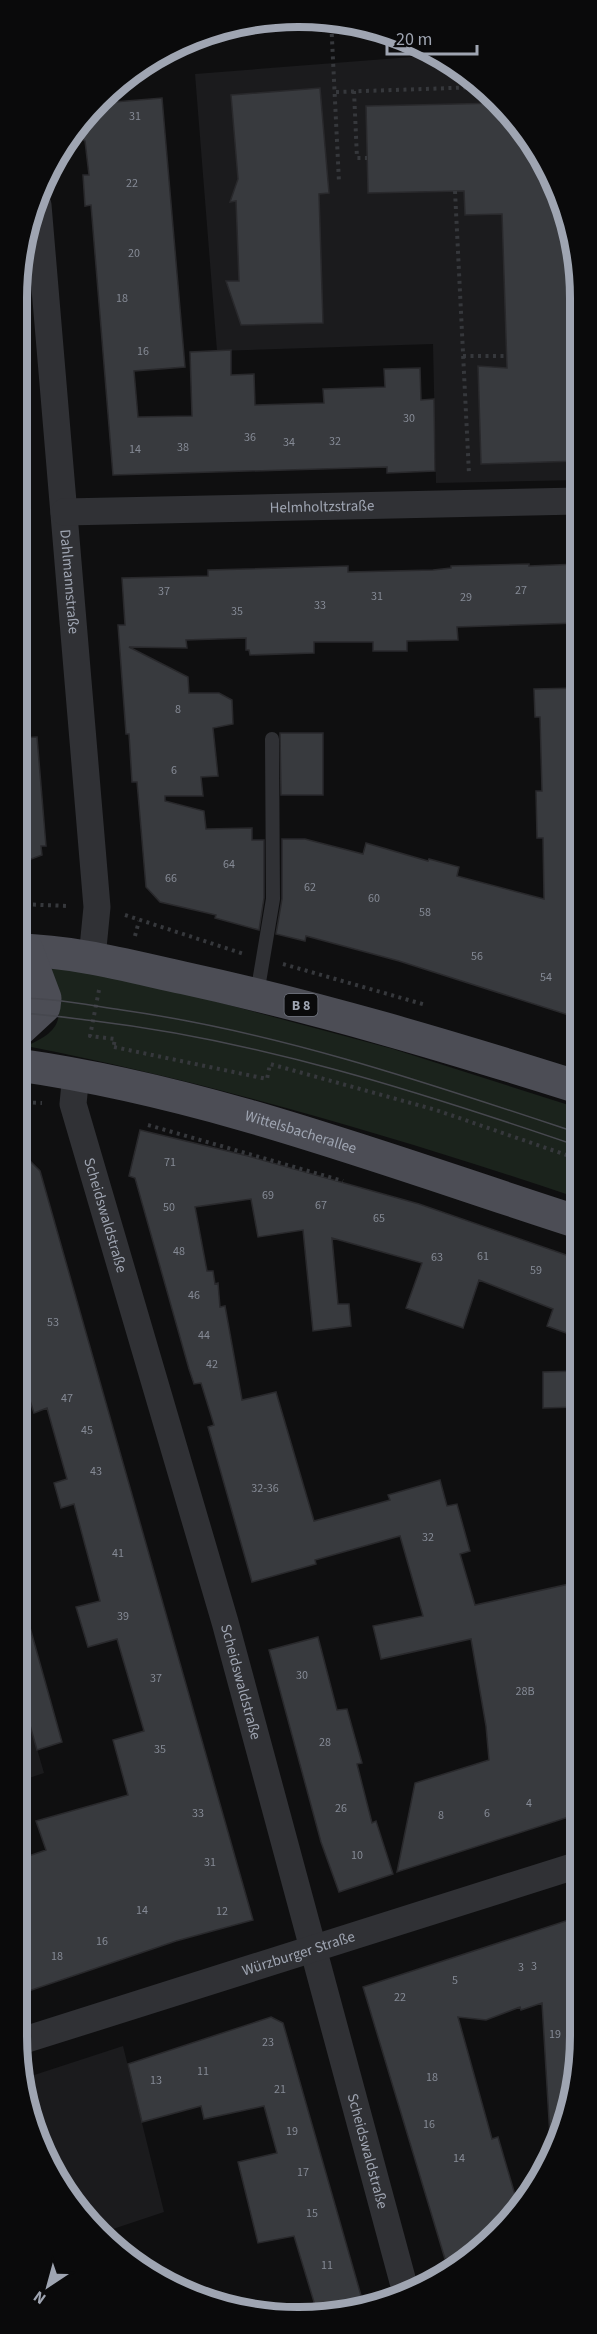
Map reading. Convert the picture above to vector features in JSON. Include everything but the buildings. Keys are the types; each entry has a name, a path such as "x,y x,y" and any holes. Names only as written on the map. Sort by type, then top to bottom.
{"main road":[{"name":"B 8","path":"27,951 92,958 257,994 382,1028 570,1085"},
{"path":"27,960 45,998 44,1007 27,1023"},
{"name":"Wittelsbacherallee","path":"27,1066 76,1073 271,1121 570,1219"}],"street":[{"name":"Dahlmannstraße","path":"39,217 97,907 92,958"},
{"name":"Helmholtzstraße","path":"64,512 570,501"},
{"name":"Scheidswaldstraße","path":"76,1073 73,1104 225,1622 404,2285"},
{"name":"Würzburger Straße","path":"27,2039 570,1868"}],"lane":[{"path":"257,994 273,899 272,739"}],"path":[{"path":"332,29 339,182"},
{"path":"336,92 470,87"},
{"path":"354,91 357,158 367,158"},
{"path":"455,192 470,505"},
{"path":"463,356 507,356"},
{"path":"27,904 76,906"},
{"path":"122,914 262,959 433,1007"},
{"path":"98,996 90,1036 115,1039 112,1055"},
{"path":"114,1047 267,1079 270,1064 436,1110 570,1156"},
{"path":"136,1122 350,1183"}],"shaded area":[{"path":"421,56 464,83 503,119 542,178 556,211 565,246 570,298 570,480 436,483 433,344 217,351 195,74"},
{"path":"51,965 124,977 393,1049 570,1105 570,1195 373,1133 236,1094 27,1046 52,1030 57,1022 59,1013"},
{"path":"27,1714 44,1773 27,1779"},
{"path":"123,2046 164,2212 110,2230 94,2215 55,2156 41,2123 30,2076"}],"tram line":[{"path":"27,998 83,1004 238,1031 409,1078 570,1130"},
{"path":"27,1014 157,1030 279,1055 400,1088 570,1143"}]}
